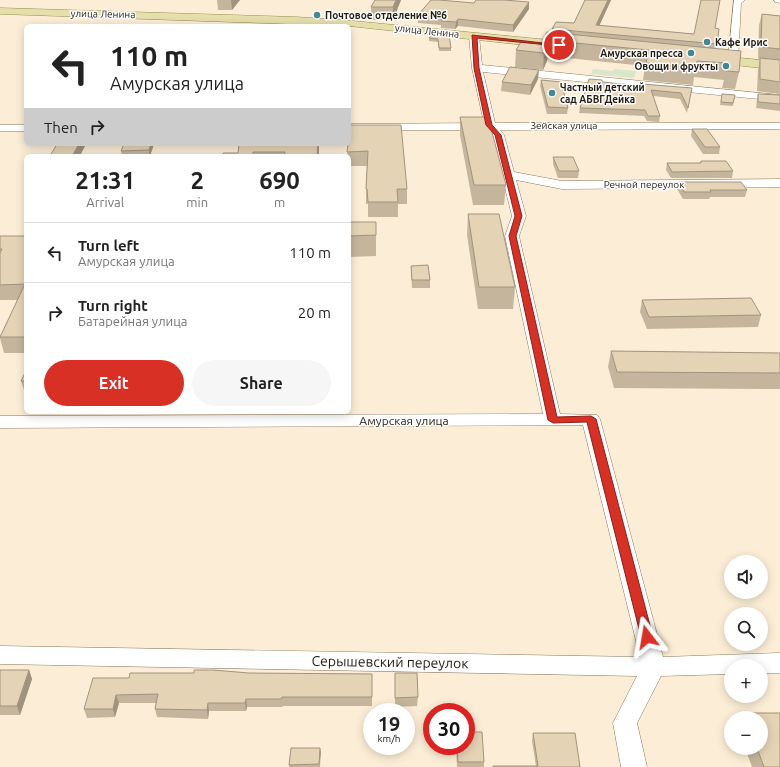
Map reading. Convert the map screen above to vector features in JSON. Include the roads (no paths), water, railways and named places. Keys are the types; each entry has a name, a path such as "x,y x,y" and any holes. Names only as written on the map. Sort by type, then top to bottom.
{"main road":[{"name":"улица Ленина","path":"0,11 304,20 346,24"},
{"name":"улица Ленина","path":"351,24 583,47"},
{"path":"696,58 780,66"}],"street":[{"path":"733,62 737,1"},
{"path":"474,36 477,68 490,125 498,135 519,216 512,236 553,420"},
{"path":"477,68 780,98"},
{"name":"Зейская улица","path":"351,127 490,125 780,126"},
{"path":"0,128 24,128"},
{"name":"Речной переулок","path":"508,175 562,185 780,183"},
{"name":"Амурская улица","path":"0,422 591,419 654,666"},
{"name":"Серышевский переулок","path":"0,655 654,666 780,663"},
{"path":"634,767 625,723 654,666"}],"place":[{"name":"Почтовое отделение №6","path":"317,15"},
{"name":"Кафе Ирис","path":"707,42"},
{"name":"Амурская пресса","path":"691,53"},
{"name":"Овощи и фрукты","path":"726,66"},
{"name":"Частный детский сад АБВГДейка","path":"552,93"}]}
